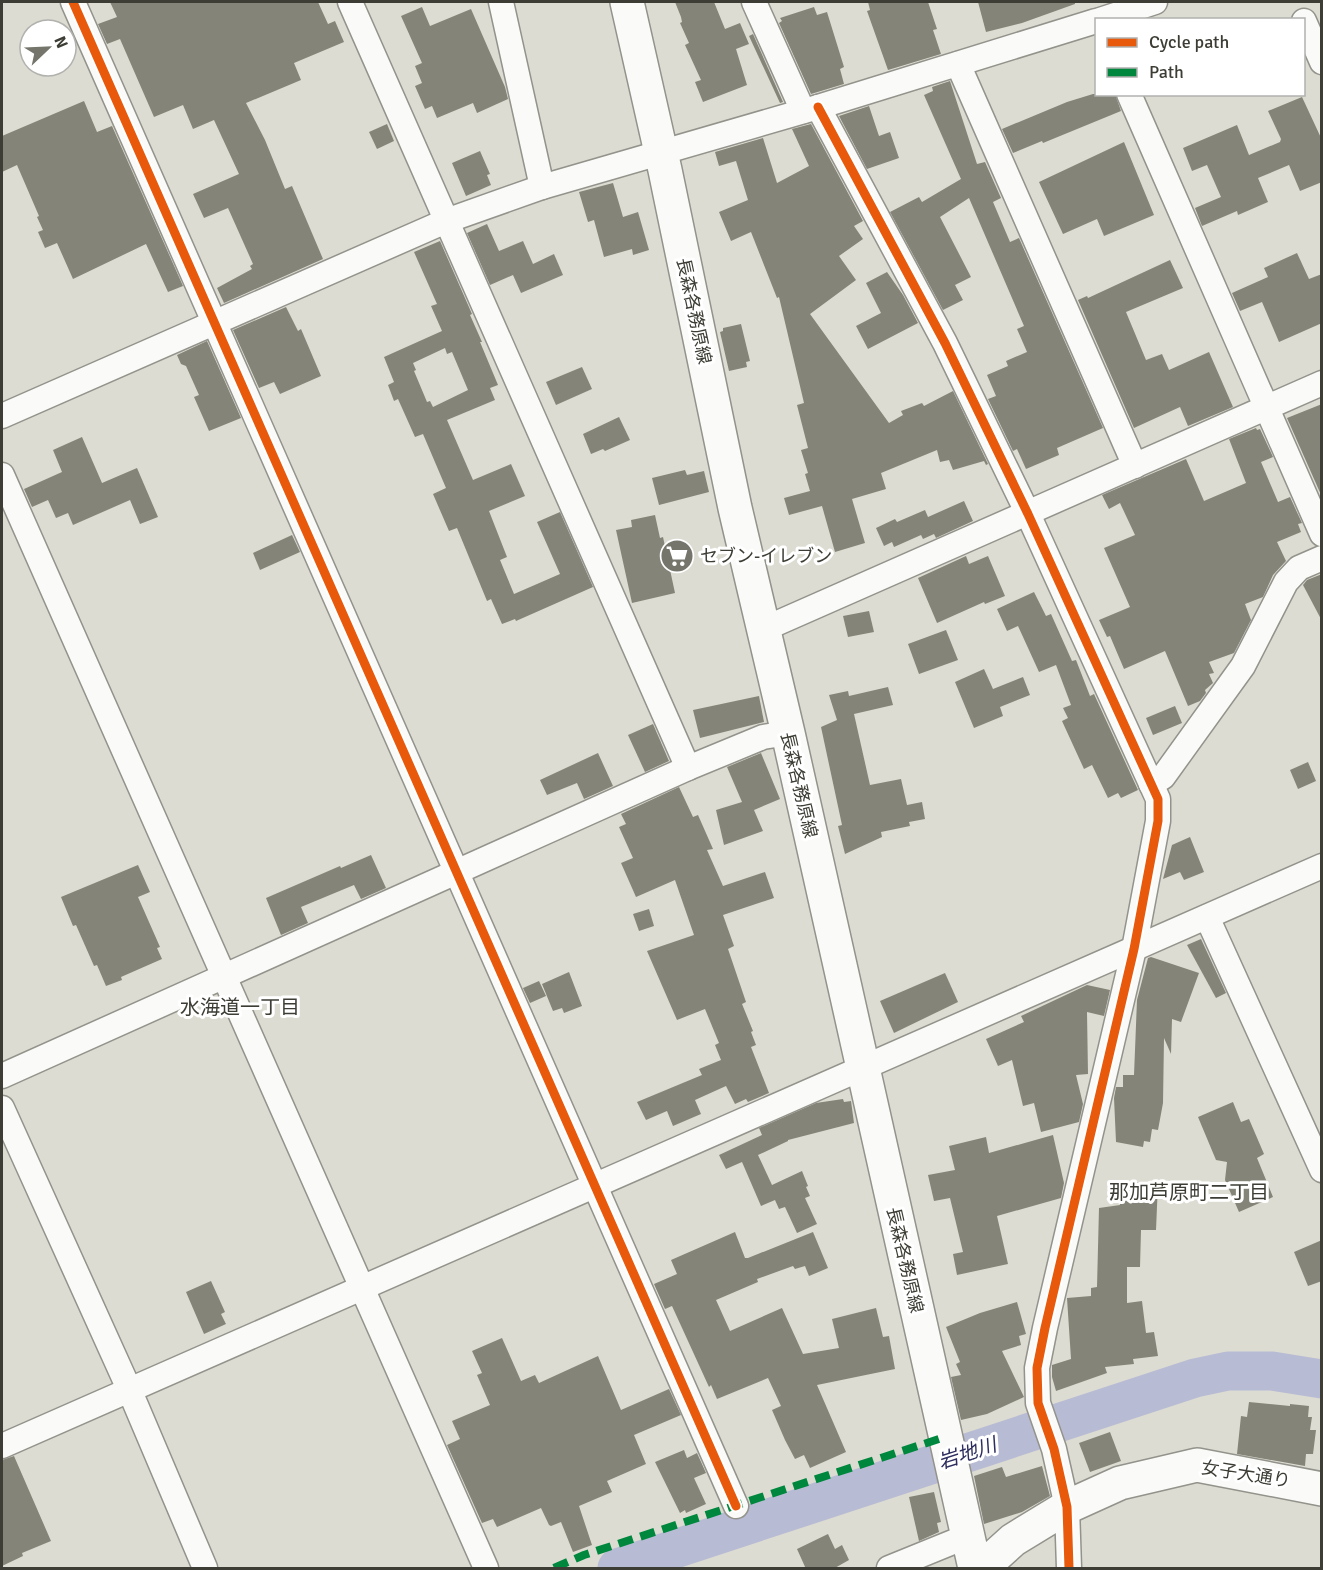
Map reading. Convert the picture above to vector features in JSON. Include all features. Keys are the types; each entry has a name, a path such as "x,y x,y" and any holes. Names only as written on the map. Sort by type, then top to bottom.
{"main road":[{"name":"長森各務原線","path":"627,2 735,508 788,733 945,1437 959,1534 975,1569"},
{"name":"女子大通り","path":"981,1569 1013,1540 1067,1507 1120,1483 1197,1465 1322,1489"}],"street":[{"path":"73,2 736,1506"},
{"path":"350,2 688,768"},
{"path":"501,2 542,187"},
{"path":"754,2 811,109 945,343 1028,514 1158,799 1158,821 1134,949 1037,1368 1038,1403 1054,1449 1067,1507 1069,1569"},
{"path":"1089,2 1097,18"},
{"path":"1104,18 1155,2"},
{"path":"1295,2 1302,18"},
{"path":"2,416 446,221 542,187 811,109 1095,21"},
{"path":"1305,24 1322,62"},
{"path":"958,64 1135,466"},
{"path":"1130,96 1322,534"},
{"path":"764,629 1322,383"},
{"path":"2,475 486,1569"},
{"path":"1151,784 1163,777 1243,666 1286,582 1299,568 1322,558"},
{"path":"2,1076 688,768 763,736 788,733"},
{"path":"2,1446 362,1285 862,1069 1322,866"},
{"path":"1207,917 1322,1170"},
{"path":"2,1108 129,1389 206,1569"},
{"path":"890,1569 959,1534"}],"building":[{"path":"110,2 318,2 328,24 335,21 344,42 294,63 301,80 246,103 265,140 285,189 292,186 323,259 224,303 217,288 252,269 250,266 253,264 228,208 204,218 193,194 239,174 214,120 193,129 183,105 154,117 120,39 107,44 98,24 117,17"},
{"path":"675,2 714,2 725,29 740,23 749,44 736,49 747,85 703,102 695,82 701,80 685,45 689,43 680,23 682,22 681,17"},
{"path":"868,2 928,2 937,29 933,30 941,54 888,70 867,11 870,10"},
{"path":"978,2 1075,2 1075,4 1022,23 986,32"},
{"path":"422,7 430,26 471,9 508,99 477,113 473,103 437,118 432,106 425,109 415,86 422,83 415,66 422,63 401,16"},
{"path":"814,7 817,15 827,12 844,67 840,69 844,84 811,94 779,23 782,21 780,18"},
{"path":"753,34 783,102 780,103 749,36"},
{"path":"950,81 977,164 985,162 1001,198 993,202 1010,242 1019,238 1103,428 1057,448 1059,455 1026,469 1017,449 1013,451 988,399 996,396 987,375 1008,366 1006,361 1027,352 1017,329 1024,326 969,198 940,217 971,277 955,285 963,300 943,310 890,212 919,197 922,202 961,179 924,95 933,91 932,87"},
{"path":"1093,94 1095,96 1116,96 1121,111 1013,153 1002,129 1067,102"},
{"path":"1302,97 1322,140 1322,182 1300,191 1289,165 1258,178 1268,202 1238,215 1237,211 1202,226 1195,208 1221,197 1207,165 1192,171 1183,148 1237,125 1249,155 1280,142 1281,139 1268,111"},
{"path":"84,101 97,132 112,126 183,286 168,292 146,244 73,279 57,243 45,248 38,232 43,230 37,217 39,216 17,165 2,172 2,136"},
{"path":"869,106 879,136 890,132 899,158 867,169 839,116"},
{"path":"387,124 394,141 377,149 369,132"},
{"path":"811,124 863,221 854,226 863,239 839,256 856,280 810,314 889,423 903,415 901,411 922,403 924,406 953,391 988,464 986,465 984,461 953,470 949,460 940,462 937,450 881,473 886,489 852,499 865,543 835,552 822,506 789,515 784,498 810,491 805,474 808,473 801,450 808,448 797,405 804,403 779,297 777,298 751,232 731,241 719,212 748,200 736,161 719,166 715,152 763,138 777,183 809,166 792,129"},
{"path":"1124,142 1154,215 1104,236 1097,219 1063,234 1039,182"},
{"path":"480,151 490,174 487,175 491,185 466,196 452,163"},
{"path":"613,183 623,217 638,212 649,250 633,255 632,249 604,257 594,220 588,222 579,192"},
{"path":"487,224 499,251 523,241 533,264 554,254 563,275 521,293 513,275 490,285 467,233"},
{"path":"440,241 472,314 470,315 498,385 490,388 495,400 447,420 473,480 511,464 525,496 489,511 507,557 500,560 514,594 560,574 537,522 560,512 593,587 516,621 515,619 502,624 491,599 487,601 457,528 449,531 433,494 446,488 423,434 415,437 398,399 394,401 388,385 394,382 384,357 442,331 431,306 437,304 414,252","holes":["445,348 447,354 452,352 468,390 433,407 430,401 427,402 413,363"]},
{"path":"1297,253 1309,279 1322,274 1322,323 1279,342 1262,302 1240,311 1232,293 1268,277 1264,268"},
{"path":"1170,260 1183,288 1126,312 1146,360 1162,354 1169,370 1209,352 1233,407 1188,426 1180,407 1134,428 1078,300 1087,296 1088,298"},
{"path":"887,272 918,323 868,349 856,326 881,313 866,283"},
{"path":"286,307 298,331 301,329 321,376 280,394 274,382 259,388 233,330"},
{"path":"741,324 750,361 746,362 747,367 729,371 720,332 723,328"},
{"path":"207,341 241,418 209,431 194,397 199,395 186,366 181,364 177,355"},
{"path":"582,367 592,389 556,405 546,382"},
{"path":"1322,404 1322,497 1287,418"},
{"path":"619,417 630,440 605,451 603,449 591,454 583,434"},
{"path":"1256,428 1260,429 1273,457 1261,462 1278,502 1290,497 1302,523 1298,524 1301,532 1277,542 1286,561 1273,575 1263,597 1245,604 1251,620 1234,653 1209,662 1214,673 1209,674 1213,683 1205,690 1206,693 1200,701 1188,706 1165,651 1124,669 1110,636 1107,637 1099,620 1130,607 1104,548 1135,535 1120,503 1109,509 1102,495 1186,459 1204,501 1246,483 1229,439"},
{"path":"82,437 102,483 137,468 158,517 140,524 130,500 73,525 68,513 56,518 48,500 32,507 24,489 62,472 53,450"},
{"path":"685,470 687,475 704,471 709,492 659,505 652,478"},
{"path":"964,501 973,521 936,538 934,534 923,539 921,535 894,547 892,542 884,546 876,528 895,519 897,522 925,510 928,517"},
{"path":"655,515 660,538 663,537 675,593 632,603 616,530 632,527 631,520"},
{"path":"292,535 300,552 260,570 253,553"},
{"path":"966,556 969,564 988,556 1005,596 985,604 984,602 937,623 918,578"},
{"path":"1322,574 1322,621 1303,585 1307,580"},
{"path":"1034,592 1046,616 1051,614 1072,661 1076,660 1090,696 1094,694 1138,790 1121,798 1118,793 1108,798 1092,765 1084,769 1062,721 1068,718 1063,708 1071,705 1056,665 1039,672 1018,626 1007,631 997,609"},
{"path":"869,611 874,632 848,637 843,616"},
{"path":"946,630 958,660 919,674 908,644"},
{"path":"984,669 993,689 1023,677 1030,695 1000,707 1003,716 974,728 955,682"},
{"path":"888,687 893,705 854,714 870,785 901,779 907,805 922,802 925,819 909,822 910,826 881,832 882,837 845,854 838,826 842,825 821,727 837,720 829,695 848,691 849,696"},
{"path":"759,696 764,722 700,738 693,710"},
{"path":"1175,706 1182,723 1153,735 1146,718"},
{"path":"653,724 669,761 645,772 628,735"},
{"path":"598,753 613,786 584,799 577,783 547,795 540,780"},
{"path":"761,753 780,799 754,810 763,831 724,845 716,810 742,802 727,767"},
{"path":"1308,762 1316,781 1298,789 1290,770"},
{"path":"679,787 693,817 698,815 713,849 707,850 723,886 765,872 774,898 723,915 734,946 728,949 746,1002 742,1004 756,1045 751,1047 769,1093 748,1102 746,1099 735,1104 726,1086 695,1100 701,1114 673,1126 667,1111 646,1120 637,1102 702,1075 699,1069 721,1060 715,1045 719,1043 705,1009 677,1020 647,951 694,935 675,880 636,897 621,863 633,858 619,827 626,824 621,814"},
{"path":"1190,837 1204,872 1184,880 1180,872 1163,879 1172,845"},
{"path":"371,855 386,888 361,899 354,885 301,907 308,923 281,935 266,898"},
{"path":"138,865 150,892 138,897 160,947 157,948 162,959 106,986 97,965 94,966 76,925 73,926 61,897"},
{"path":"649,909 654,926 639,931 633,914"},
{"path":"1201,939 1226,993 1216,998 1187,945"},
{"path":"1151,957 1199,973 1181,1022 1172,1019 1171,1054 1164,1038 1163,1103 1158,1130 1152,1129 1150,1142 1144,1141 1143,1147 1116,1142 1114,1098 1116,1087 1123,1087 1123,1075 1134,1075 1137,1000 1148,958"},
{"path":"569,972 582,1006 564,1013 562,1008 553,1011 542,984"},
{"path":"945,973 958,1002 894,1033 880,1001"},
{"path":"539,981 546,996 530,1003 523,988"},
{"path":"1087,985 1110,990 1104,1016 1087,1012 1088,1074 1076,1075 1083,1104 1079,1122 1041,1132 1034,1103 1023,1106 1012,1060 998,1066 986,1039 1024,1022 1021,1016"},
{"path":"843,1099 844,1102 851,1101 854,1123 788,1140 758,1155 772,1185 802,1171 810,1196 805,1198 817,1224 797,1233 785,1207 779,1209 775,1200 761,1206 742,1162 726,1169 719,1155 762,1135 759,1128 816,1103"},
{"path":"1233,1102 1241,1122 1249,1119 1264,1154 1257,1158 1273,1197 1239,1212 1225,1180 1227,1162 1216,1160 1198,1117"},
{"path":"1053,1135 1064,1183 1061,1198 997,1216 1008,1264 957,1275 953,1254 963,1252 950,1198 934,1201 928,1175 955,1170 949,1146 986,1137 989,1153"},
{"path":"1119,1182 1158,1183 1156,1230 1141,1230 1140,1267 1127,1267 1127,1303 1142,1301 1146,1333 1154,1332 1158,1356 1133,1359 1134,1364 1105,1367 1107,1373 1056,1391 1052,1377 1052,1365 1071,1359 1067,1298 1091,1296 1091,1288 1097,1287 1099,1208 1120,1205"},
{"path":"735,1232 745,1258 748,1258 813,1232 828,1268 809,1276 805,1266 795,1269 793,1266 757,1279 758,1282 716,1300 730,1331 782,1308 803,1354 839,1348 832,1319 876,1308 883,1337 889,1336 895,1369 817,1385 846,1452 810,1468 804,1455 795,1459 785,1440 772,1410 781,1406 768,1378 717,1399 711,1385 709,1387 672,1306 665,1309 654,1284 677,1274 671,1260"},
{"path":"1322,1240 1322,1281 1308,1286 1294,1252"},
{"path":"211,1281 225,1312 221,1314 226,1324 204,1334 186,1292"},
{"path":"1017,1302 1026,1334 1019,1336 1021,1345 1002,1351 1024,1397 987,1414 961,1420 951,1377 961,1375 956,1364 960,1362 946,1327 980,1313"},
{"path":"502,1338 521,1381 535,1375 539,1383 598,1356 621,1410 669,1389 681,1415 634,1435 646,1464 607,1481 612,1492 579,1506 592,1545 573,1552 561,1522 549,1525 541,1508 497,1527 493,1519 482,1523 447,1445 460,1439 452,1421 490,1405 477,1375 482,1373 472,1351"},
{"path":"1249,1402 1309,1406 1308,1417 1312,1417 1310,1430 1316,1430 1313,1454 1306,1454 1305,1466 1237,1454 1241,1416 1247,1417"},
{"path":"1110,1432 1121,1461 1090,1472 1079,1443"},
{"path":"684,1450 687,1458 697,1453 706,1473 694,1478 706,1504 686,1513 685,1510 680,1513 655,1462"},
{"path":"14,1456 51,1541 22,1553 23,1556 2,1566 2,1460"},
{"path":"1042,1466 1050,1496 1022,1512 984,1524 974,1476 1002,1467 1006,1477"},
{"path":"934,1492 941,1522 937,1523 939,1532 919,1541 909,1497"},
{"path":"828,1534 835,1549 842,1545 849,1560 833,1569 806,1569 797,1549"}],"waterway":[{"name":"岩地川","path":"617,1568 1195,1378 1228,1371 1272,1371 1322,1379"}],"marked path":[{"path":"554,1568 584,1555 945,1437"}],"cycle path":[{"path":"73,2 736,1506"},
{"path":"818,107 945,343 1028,514 1158,799 1158,821 1134,949 1037,1368 1038,1403 1054,1449 1067,1507 1069,1568"}],"place":[{"name":"セブン-イレブン","path":"677,556"}],"district":[{"name":"水海道一丁目","path":"240,1007"},
{"name":"那加芦原町二丁目","path":"1189,1192"}]}
